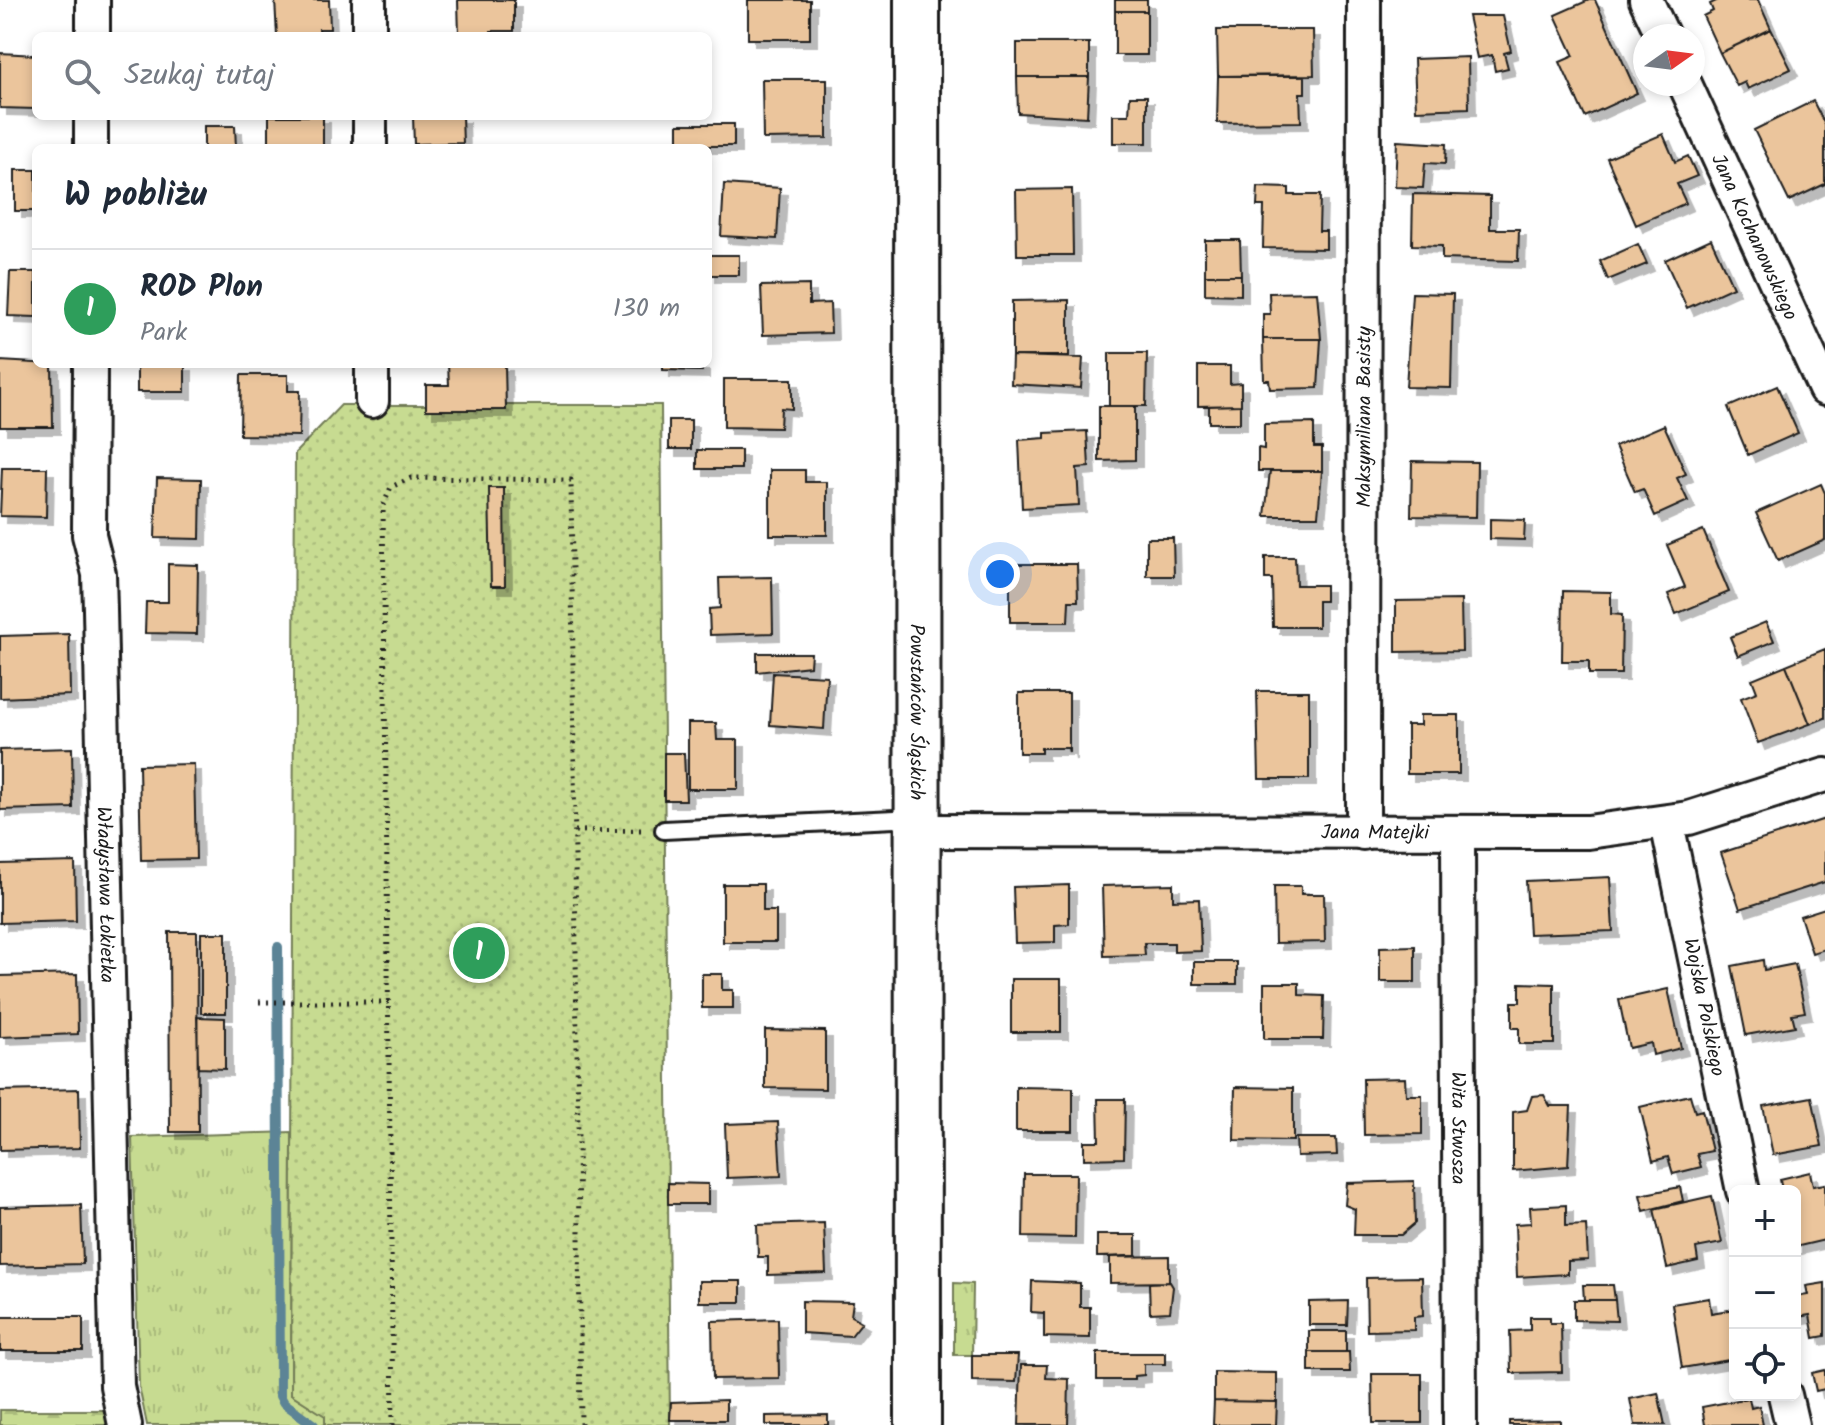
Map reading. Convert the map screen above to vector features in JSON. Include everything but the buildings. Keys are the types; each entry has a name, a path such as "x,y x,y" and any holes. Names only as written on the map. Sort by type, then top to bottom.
{"street":[{"path":"93,0 93,32"},
{"path":"369,0 369,32"},
{"name":"Powstańców Śląskich","path":"917,0 918,1425"},
{"name":"Maksymiliana Basisty","path":"1363,833 1364,0"},
{"path":"1646,0 1657,24"},
{"name":"Jana Kochanowskiego","path":"1691,96 1825,389"},
{"path":"91,120 91,144"},
{"path":"370,120 370,144"},
{"name":"Władysława Łokietka","path":"90,368 89,535 99,574 117,1386 125,1425"},
{"path":"372,368 372,401"},
{"name":"Jana Matejki","path":"917,824 1363,833 1588,832 1667,823 1716,811 1825,775"},
{"name":"Wojska Polskiego","path":"1667,823 1742,1185"},
{"name":"Wita Stwosza","path":"1458,832 1460,1425"},
{"path":"1786,1401 1792,1425"}],"lane":[{"path":"664,830 917,824"}],"path":[{"path":"393,1425 383,506 388,490 399,480 571,480 581,1425"},
{"path":"575,831 664,830"},
{"path":"259,1002 389,1002"}],"green space":[{"path":"341,405 661,405 670,1425 325,1425 325,1416 291,1394 295,453"},
{"path":"292,1132 291,1394 326,1416 325,1425 147,1425 139,1386 132,1137"},
{"path":"954,1283 973,1284 972,1355 954,1355"},
{"path":"0,1410 105,1410 108,1425 0,1425"}],"waterway":[{"path":"278,947 280,1396 284,1403 314,1425"}],"place":[{"name":"ROD Plon","path":"479,953"}]}
